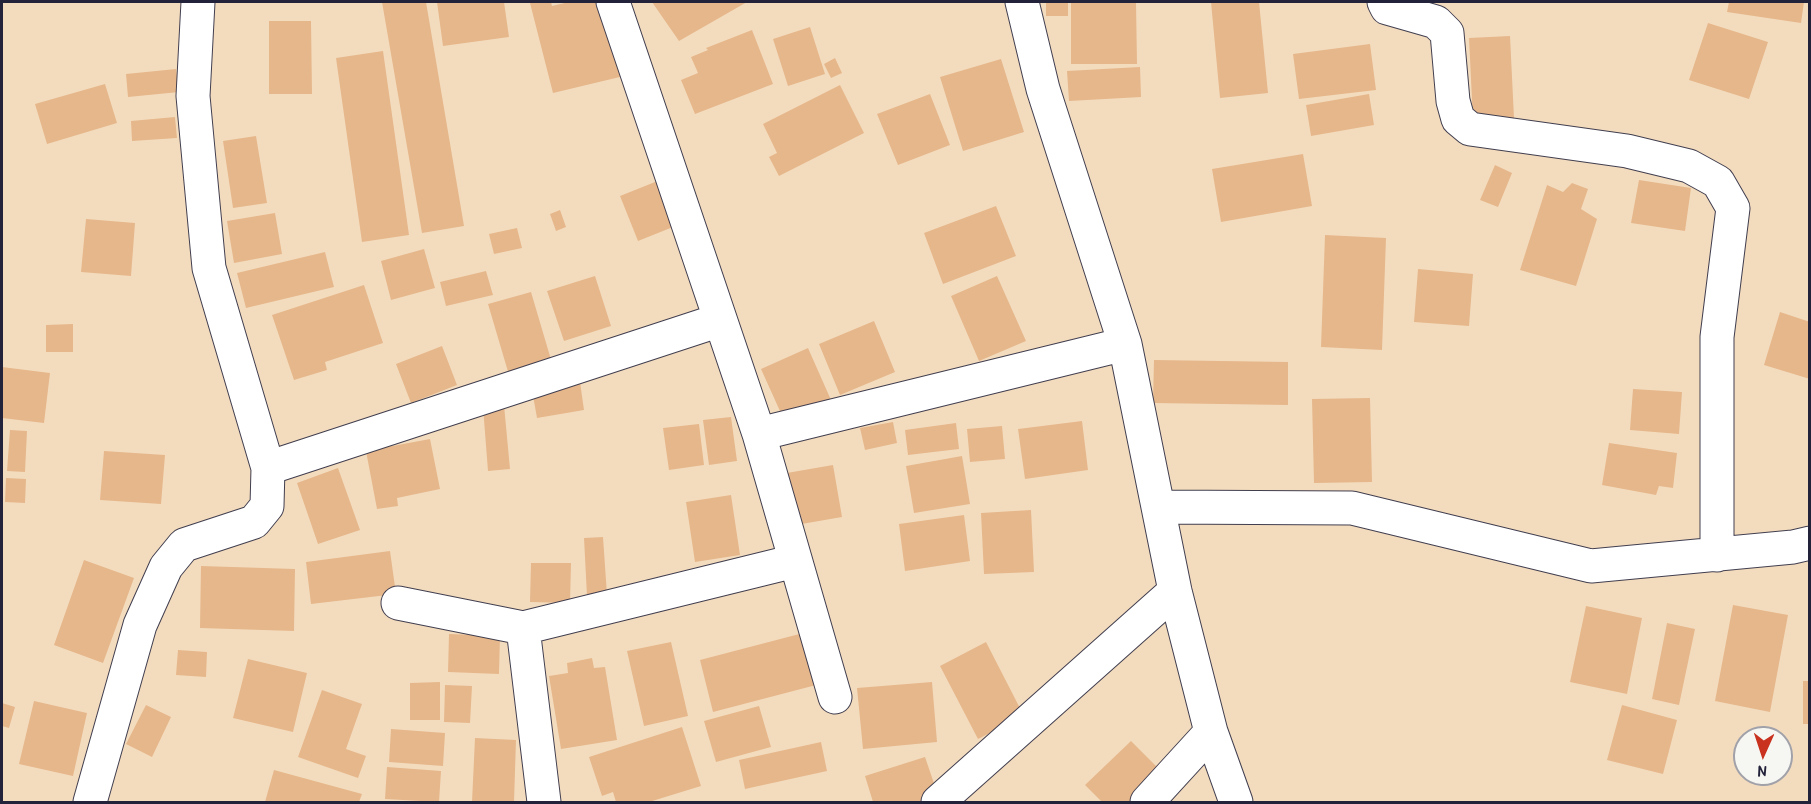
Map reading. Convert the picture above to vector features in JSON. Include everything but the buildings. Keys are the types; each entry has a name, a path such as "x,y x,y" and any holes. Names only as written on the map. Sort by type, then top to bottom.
{"street":[{"path":"90,802 140,625 166,567 184,544 254,522 267,506 267,468 209,268 193,96 198,2"},
{"path":"613,2 759,434 835,697"},
{"path":"1022,2 1043,89 1125,345 1175,591 1211,732 1236,802"},
{"path":"1384,2 1387,8 1436,22 1447,33 1453,101 1458,119 1470,129 1627,151 1689,166 1718,182 1733,208 1717,337 1717,555"},
{"path":"267,468 720,320"},
{"path":"759,434 1125,345"},
{"path":"1158,507 1352,508 1591,566 1793,547 1809,543"},
{"path":"398,603 523,628 795,561"},
{"path":"938,802 1175,591"},
{"path":"523,628 544,802"},
{"path":"1147,802 1211,732"}]}
